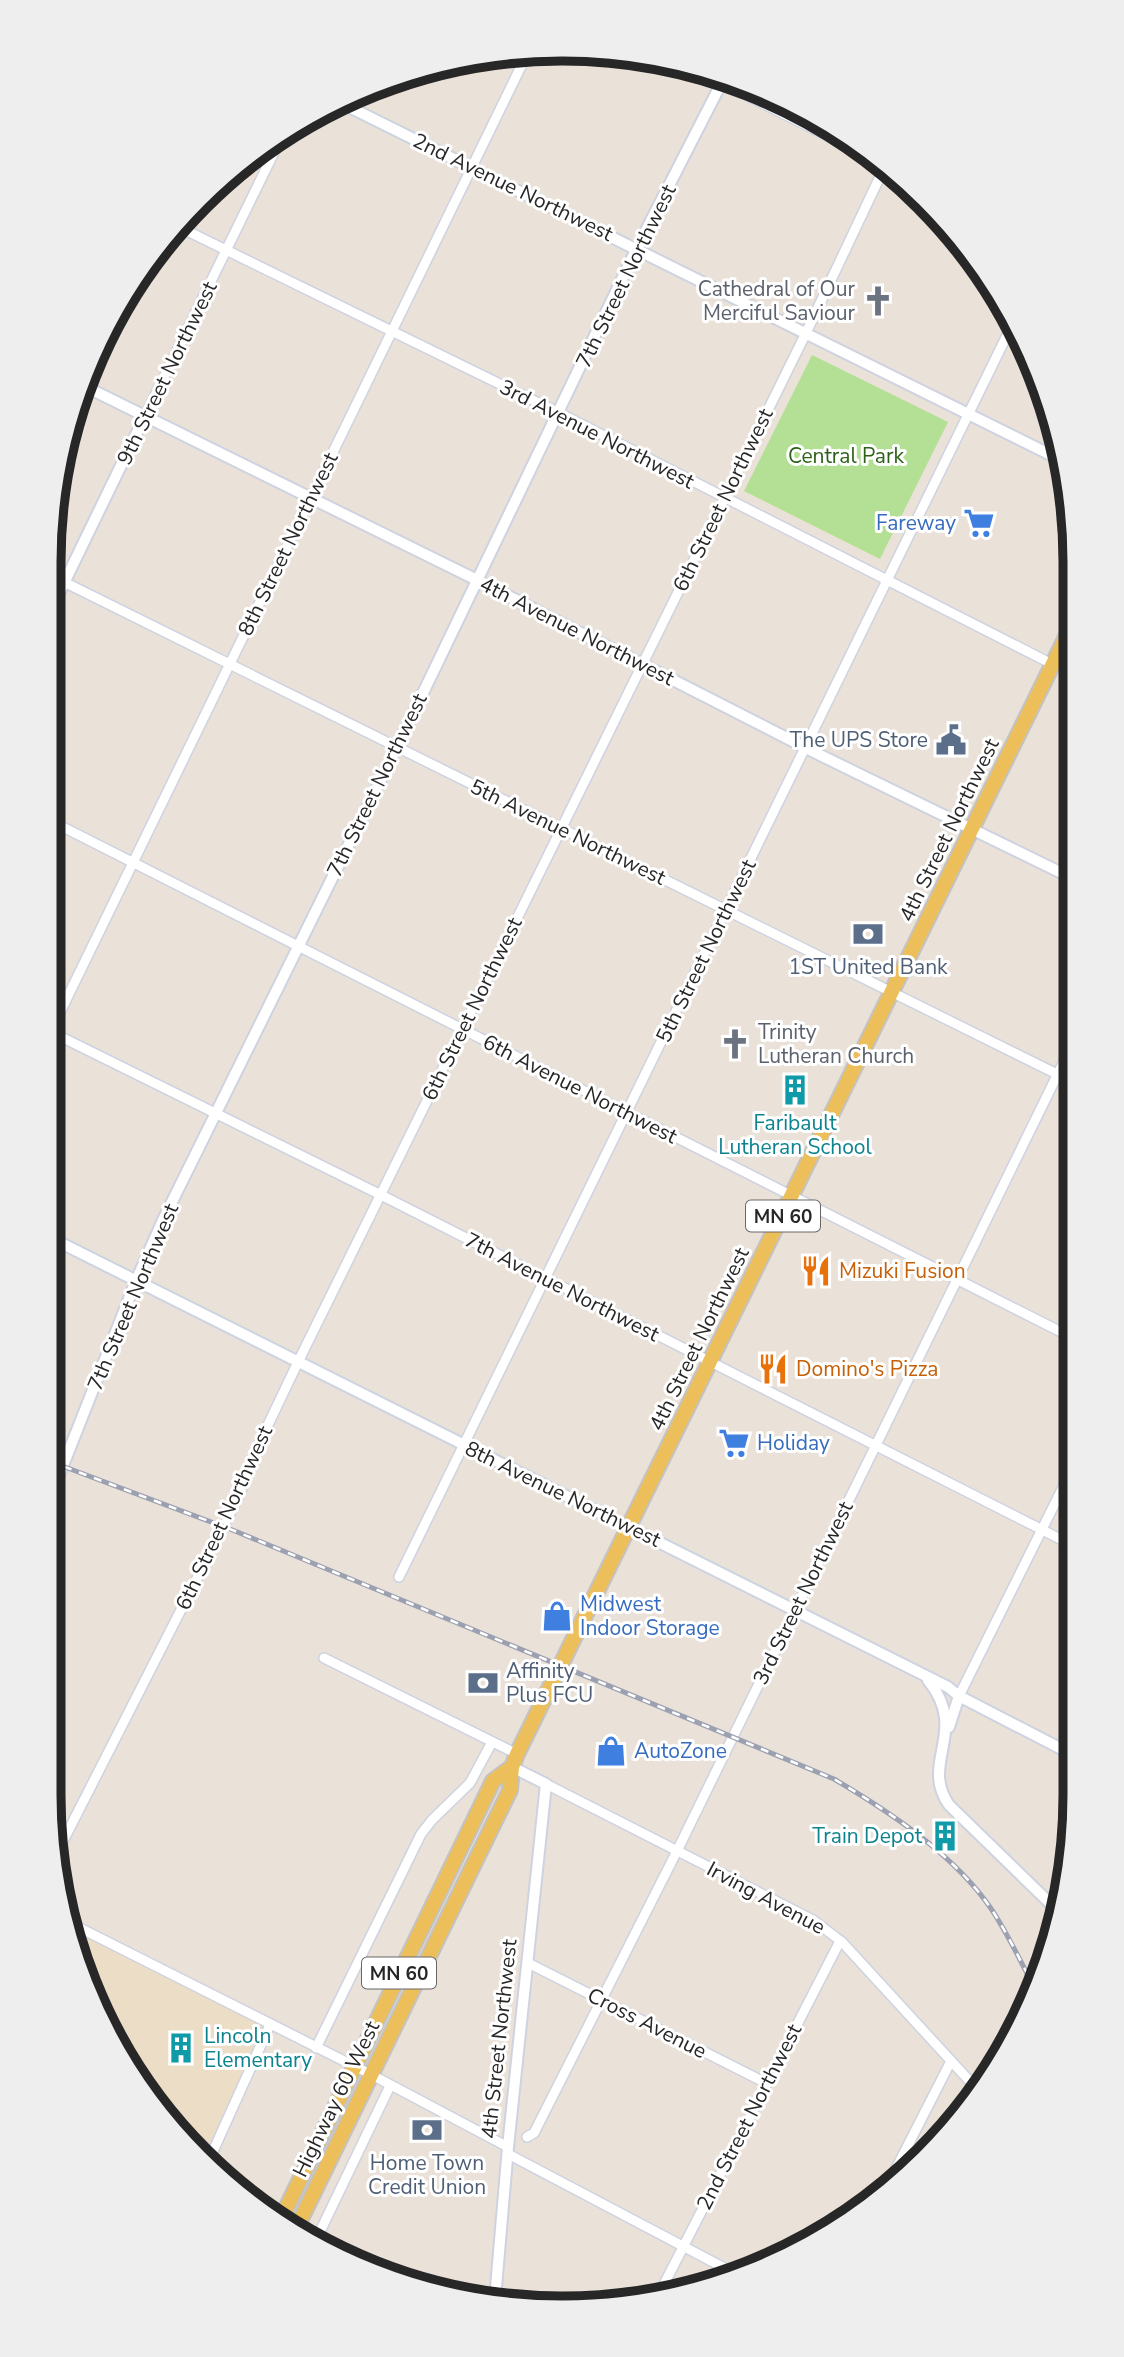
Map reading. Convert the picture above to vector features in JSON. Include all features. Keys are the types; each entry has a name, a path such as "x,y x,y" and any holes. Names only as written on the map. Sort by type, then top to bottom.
{"main road":[{"name":"4th Street Northwest","path":"515,1760 1063,643"},
{"name":"Highway 60 West","path":"285,2211 493,1781 515,1760"},
{"name":"Highway 60 West","path":"300,2221 510,1790 515,1760"}],"street":[{"name":"8th Street Northwest","path":"61,1010 523,63"},
{"name":"7th Street Northwest","path":"61,1471 163,1220 397,747 637,248 719,87"},
{"name":"2nd Avenue Northwest","path":"352,108 1051,455"},
{"name":"9th Street Northwest","path":"61,588 274,153"},
{"name":"6th Street Northwest","path":"64,1840 239,1496 256,1450 298,1362 805,335 879,175"},
{"name":"3rd Avenue Northwest","path":"187,231 559,413 1052,664"},
{"name":"5th Street Northwest","path":"399,1577 1007,334"},
{"name":"4th Avenue Northwest","path":"92,389 1063,874"},
{"name":"5th Avenue Northwest","path":"64,582 1063,1077"},
{"name":"6th Avenue Northwest","path":"61,826 1063,1333"},
{"name":"7th Avenue Northwest","path":"61,1037 381,1195 1063,1540"},
{"name":"3rd Street Northwest","path":"527,2137 534,2133 677,1851 1063,1064"},
{"name":"8th Avenue Northwest","path":"61,1243 948,1687 959,1696 1063,1750"},
{"path":"945,1739 959,1696 1063,1487"},
{"name":"Irving Avenue","path":"324,1658 492,1742 546,1784 813,1920 840,1941 971,2083"},
{"path":"924,1675 944,1707 947,1724 939,1773 943,1796 949,1805 1051,1904"},
{"path":"316,2048 421,1834 470,1783 492,1742"},
{"name":"4th Street Northwest","path":"496,2291 546,1784"},
{"path":"79,1927 372,2075 725,2268"},
{"name":"2nd Street Northwest","path":"663,2285 840,1941"},
{"name":"Cross Avenue","path":"528,1963 766,2083"},
{"path":"212,2153 270,2025"},
{"path":"897,2166 951,2061"},
{"path":"319,2233 390,2086"}],"shaded area":[{"path":"80,1932 265,2023 208,2148 165,2100 128,2045 99,1987"}],"green space":[{"name":"Central Park","path":"812,355 948,422 880,559 744,491"}],"railway":[{"path":"61,1466 235,1531 834,1779 899,1820 960,1871 992,1910 1029,1977"}],"place":[{"name":"Cathedral of Our Merciful Saviour","path":"878,301"},
{"name":"Fareway","path":"979,523"},
{"name":"The UPS Store","path":"951,740"},
{"name":"1ST United Bank","path":"868,934"},
{"name":"Trinity Lutheran Church","path":"735,1044"},
{"name":"Faribault Lutheran School","path":"795,1090"},
{"name":"Mizuki Fusion","path":"816,1271"},
{"name":"Domino's Pizza","path":"773,1369"},
{"name":"Holiday","path":"734,1443"},
{"name":"Midwest Indoor Storage","path":"557,1616"},
{"name":"Affinity Plus FCU","path":"483,1683"},
{"name":"AutoZone","path":"611,1751"},
{"name":"Train Depot","path":"945,1836"},
{"name":"Lincoln Elementary","path":"181,2048"},
{"name":"Home Town Credit Union","path":"427,2130"}]}
